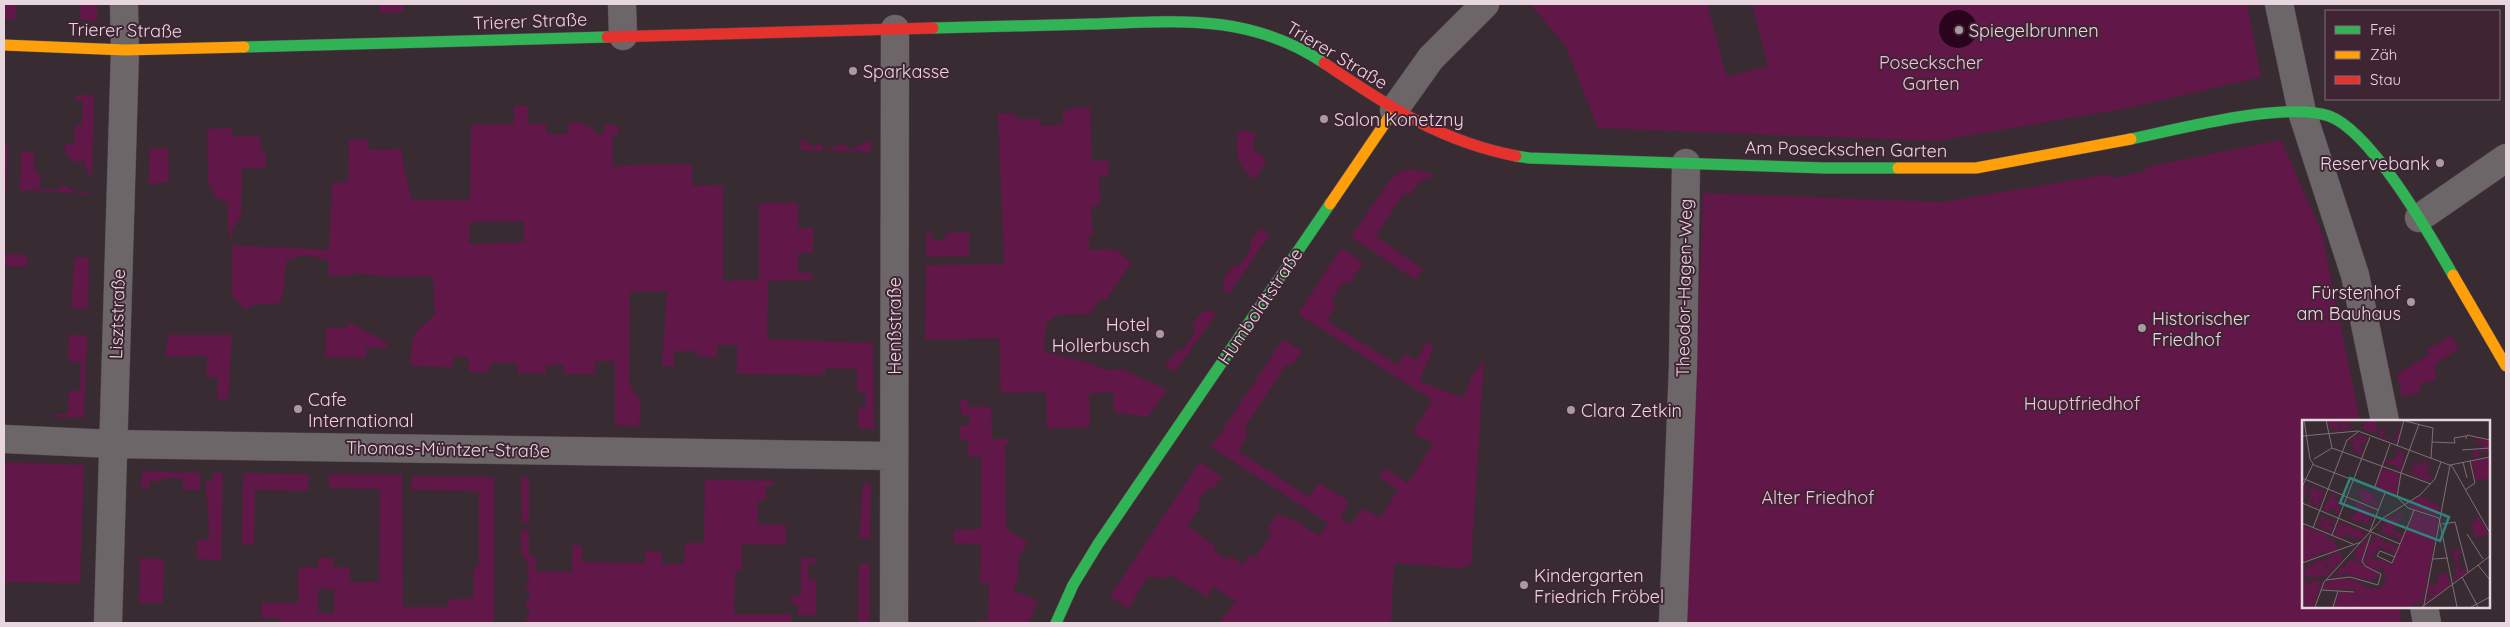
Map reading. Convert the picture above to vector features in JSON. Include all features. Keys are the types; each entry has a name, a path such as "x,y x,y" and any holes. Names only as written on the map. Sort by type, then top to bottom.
{"street":[{"name":"Lisztstraße","path":"108,623 125,50 124,4"},
{"path":"622,4 623,36"},
{"name":"Humboldtstraße","path":"1056,623 1073,585 1098,544 1394,110 1431,58 1485,4"},
{"path":"2279,4 2302,112 2355,275 2385,420"},
{"name":"Trierer Straße","path":"4,45 125,50 894,28 1194,12 1283,40 1313,56 1394,110"},
{"name":"Henßstraße","path":"894,28 894,623"},
{"name":"Am Poseckschen Garten","path":"1394,110 1436,131 1480,149 1529,158 1825,168 1976,168 2276,112 2302,112 2329,116 2354,131 2375,154 2419,218 2506,366"},
{"path":"2419,218 2506,158"},
{"name":"Theodor-Hagen-Weg","path":"1673,623 1683,365 1686,163"},
{"name":"Thomas-Müntzer-Straße","path":"4,439 114,444 893,456"},
{"path":"2424,607 2427,623"}],"green space":[{"path":"4,4 16,4 16,19 4,20"},
{"path":"80,4 97,4 97,22 80,19"},
{"path":"380,4 403,4 404,12 380,13"},
{"name":"Poseckscher Garten","path":"1530,4 1707,4 1727,77 1768,66 1752,4 2247,4 2261,77 2128,108 1937,141 1598,128 1565,45"},
{"path":"76,95 94,95 92,177 85,169 84,160 76,163 67,156 64,144 74,145 75,125 82,125 83,101 76,101"},
{"path":"514,106 528,106 528,124 546,124 547,134 568,134 568,123 585,123 586,127 593,127 594,134 604,134 604,125 617,125 620,134 612,135 613,168 628,165 692,164 692,186 723,185 723,281 759,280 759,203 798,203 798,228 813,228 813,253 798,253 798,273 813,273 812,280 768,281 767,339 873,343 874,429 858,429 858,407 866,407 866,393 857,392 857,369 825,368 825,375 737,374 737,345 717,345 717,357 697,357 697,351 674,351 674,366 662,366 667,291 630,292 629,384 641,402 639,426 615,425 615,361 595,361 595,374 564,374 564,365 546,365 546,373 518,373 517,363 490,363 489,372 469,372 468,357 453,357 453,367 411,366 411,348 414,336 435,315 433,276 395,277 353,273 349,276 328,275 329,261 318,257 302,256 286,262 283,293 280,303 253,305 246,310 232,296 232,246 228,226 227,202 215,197 208,181 207,129 232,128 232,136 260,136 261,150 266,153 265,168 242,168 241,215 232,231 232,245 329,250 332,183 348,182 349,139 369,140 369,150 402,149 404,169 412,200 470,200 471,125 514,124","holes":["524,221 524,242 469,244 470,222"]},
{"path":"1090,107 1092,161 1108,160 1109,177 1099,177 1100,205 1091,207 1093,235 1089,235 1089,250 1116,249 1131,263 1105,301 1100,299 1090,314 1057,315 1046,323 1044,352 1082,361 1107,370 1122,369 1167,390 1148,417 1114,412 1113,392 1089,394 1090,427 1047,428 1046,392 1001,393 999,338 925,340 926,265 1004,264 998,114 1015,113 1016,119 1040,119 1040,126 1063,125 1063,111 1069,111 1069,108"},
{"path":"1239,130 1256,133 1253,144 1254,150 1267,160 1254,180 1244,169 1238,157 1236,145"},
{"path":"801,138 812,147 820,143 824,150 844,144 849,150 871,140 871,152 801,150"},
{"name":"Hauptfriedhof","path":"2281,140 2322,233 2360,420 2302,420 2302,607 2398,607 2402,623 1687,623 1703,193 1942,202 2109,174 2113,178 2145,171 2146,167"},
{"path":"4,145 8,146 6,190 4,190"},
{"path":"150,148 168,148 169,182 148,184"},
{"path":"21,151 34,152 35,170 44,179 39,179 39,189 61,190 61,183 74,191 91,192 91,194 20,190"},
{"path":"1413,169 1435,175 1418,183 1410,195 1404,193 1376,236 1423,269 1416,280 1351,237 1389,181 1401,171"},
{"path":"1260,228 1270,234 1229,294 1222,289 1225,283 1222,281 1234,264 1238,267 1252,247 1249,244"},
{"path":"969,232 969,256 926,257 926,233 932,233 932,240 945,240 945,233"},
{"path":"1341,248 1363,262 1350,284 1344,281 1331,301 1336,305 1327,321 1398,365 1405,354 1416,360 1427,342 1434,347 1419,381 1463,398 1471,378 1484,359 1471,565 1458,568 1394,563 1391,623 1219,623 1236,601 1213,587 1207,597 1169,574 1164,580 1157,575 1154,579 1148,576 1128,609 1110,596 1200,462 1222,477 1213,488 1207,489 1198,501 1200,507 1187,526 1216,546 1213,551 1228,560 1231,556 1243,565 1250,555 1255,558 1272,533 1267,529 1277,514 1298,522 1319,536 1328,523 1211,447 1283,339 1302,351 1293,364 1286,365 1245,427 1247,436 1238,451 1309,497 1319,483 1349,501 1340,518 1351,524 1363,508 1380,518 1398,489 1379,477 1384,468 1408,483 1433,444 1413,433 1432,400 1298,314"},
{"path":"4,254 27,255 27,266 4,266"},
{"path":"75,257 89,258 88,309 71,308"},
{"path":"1208,309 1216,314 1175,372 1165,366 1178,349 1182,351 1196,331 1191,327 1202,311 1205,313"},
{"path":"348,322 385,341 389,348 366,348 366,358 325,357 326,328 347,328"},
{"path":"69,335 87,335 84,418 54,417 54,414 68,414 69,391 80,391 81,362 68,361"},
{"path":"168,335 232,335 228,399 217,399 218,377 207,377 207,356 165,356"},
{"path":"2451,335 2459,349 2435,364 2436,381 2420,383 2421,392 2402,397 2397,374 2429,355 2427,350"},
{"path":"960,400 967,400 968,407 991,407 992,439 1009,439 1009,444 1005,444 1006,529 1028,542 1018,558 1019,577 1013,590 1038,601 1029,623 978,623 978,620 988,620 989,583 980,583 981,544 953,543 954,530 981,529 981,457 968,456 968,440 960,440 959,426 970,425 969,415 961,415"},
{"path":"5,462 84,465 80,583 4,582"},
{"path":"142,471 200,473 200,490 183,490 183,478 163,478 163,481 149,481 149,489 141,488"},
{"path":"212,473 223,473 221,560 197,559 197,540 209,540 206,481 212,481"},
{"path":"243,473 308,474 308,491 255,490 254,545 242,544"},
{"path":"329,474 402,475 403,607 448,607 449,599 473,599 474,567 479,566 479,491 411,490 412,476 494,477 494,623 279,623 279,618 261,618 262,603 298,603 298,569 311,566 318,570 318,558 333,558 333,567 349,567 350,582 379,582 380,489 329,488","holes":["318,589 334,589 334,613 318,612"]},
{"path":"521,477 529,477 529,523 522,523"},
{"path":"705,480 774,481 773,485 766,485 766,500 758,500 758,524 786,525 786,545 742,544 742,571 735,571 734,614 791,614 791,623 529,623 525,619 530,611 525,603 531,594 525,587 530,577 526,573 530,567 521,553 521,530 529,530 529,556 536,557 536,571 572,572 572,545 582,546 582,562 645,563 645,551 662,552 662,564 684,564 685,543 704,543"},
{"path":"863,483 871,483 870,539 859,538"},
{"path":"140,558 164,559 163,603 139,603"},
{"path":"801,558 816,558 816,563 808,563 808,578 816,579 816,615 798,615 798,605 791,604 791,596 801,595"},
{"path":"859,564 870,564 869,623 858,623"}],"shaded area":[{"path":"1958,10 1971,16 1977,29 1971,42 1958,48 1945,42 1939,29 1945,16"}],"traffic: fast":[{"path":"933,28 1154,22 1212,24 1268,35 1296,47 1324,63"},
{"path":"244,47 607,37"},
{"path":"2131,139 2203,123 2260,114 2310,112 2329,116 2345,125 2381,162 2415,211 2453,275"},
{"path":"1516,156 1825,168 1898,168"},
{"path":"1056,623 1073,585 1098,544 1330,204"}],"traffic: slow":[{"path":"4,45 125,50 244,47"},
{"path":"1330,204 1394,110"},
{"path":"1898,168 1976,168 2131,139"},
{"path":"2453,275 2506,366"}],"traffic: jam":[{"path":"607,37 933,28"},
{"path":"1324,63 1370,94 1415,120 1463,141 1516,156"}],"place":[{"name":"Spiegelbrunnen","path":"1959,30"},
{"name":"Sparkasse","path":"853,71"},
{"name":"Salon Konetzny","path":"1324,119"},
{"name":"Reservebank","path":"2440,163"},
{"name":"Fürstenhof am Bauhaus","path":"2411,302"},
{"name":"Historischer Friedhof","path":"2142,328"},
{"name":"Hotel Hollerbusch","path":"1160,334"},
{"name":"Cafe International","path":"298,409"},
{"name":"Clara Zetkin","path":"1571,410"},
{"name":"Kindergarten Friedrich Fröbel","path":"1524,585"}],"park label":[{"name":"Alter Friedhof","path":"1818,497"}]}
